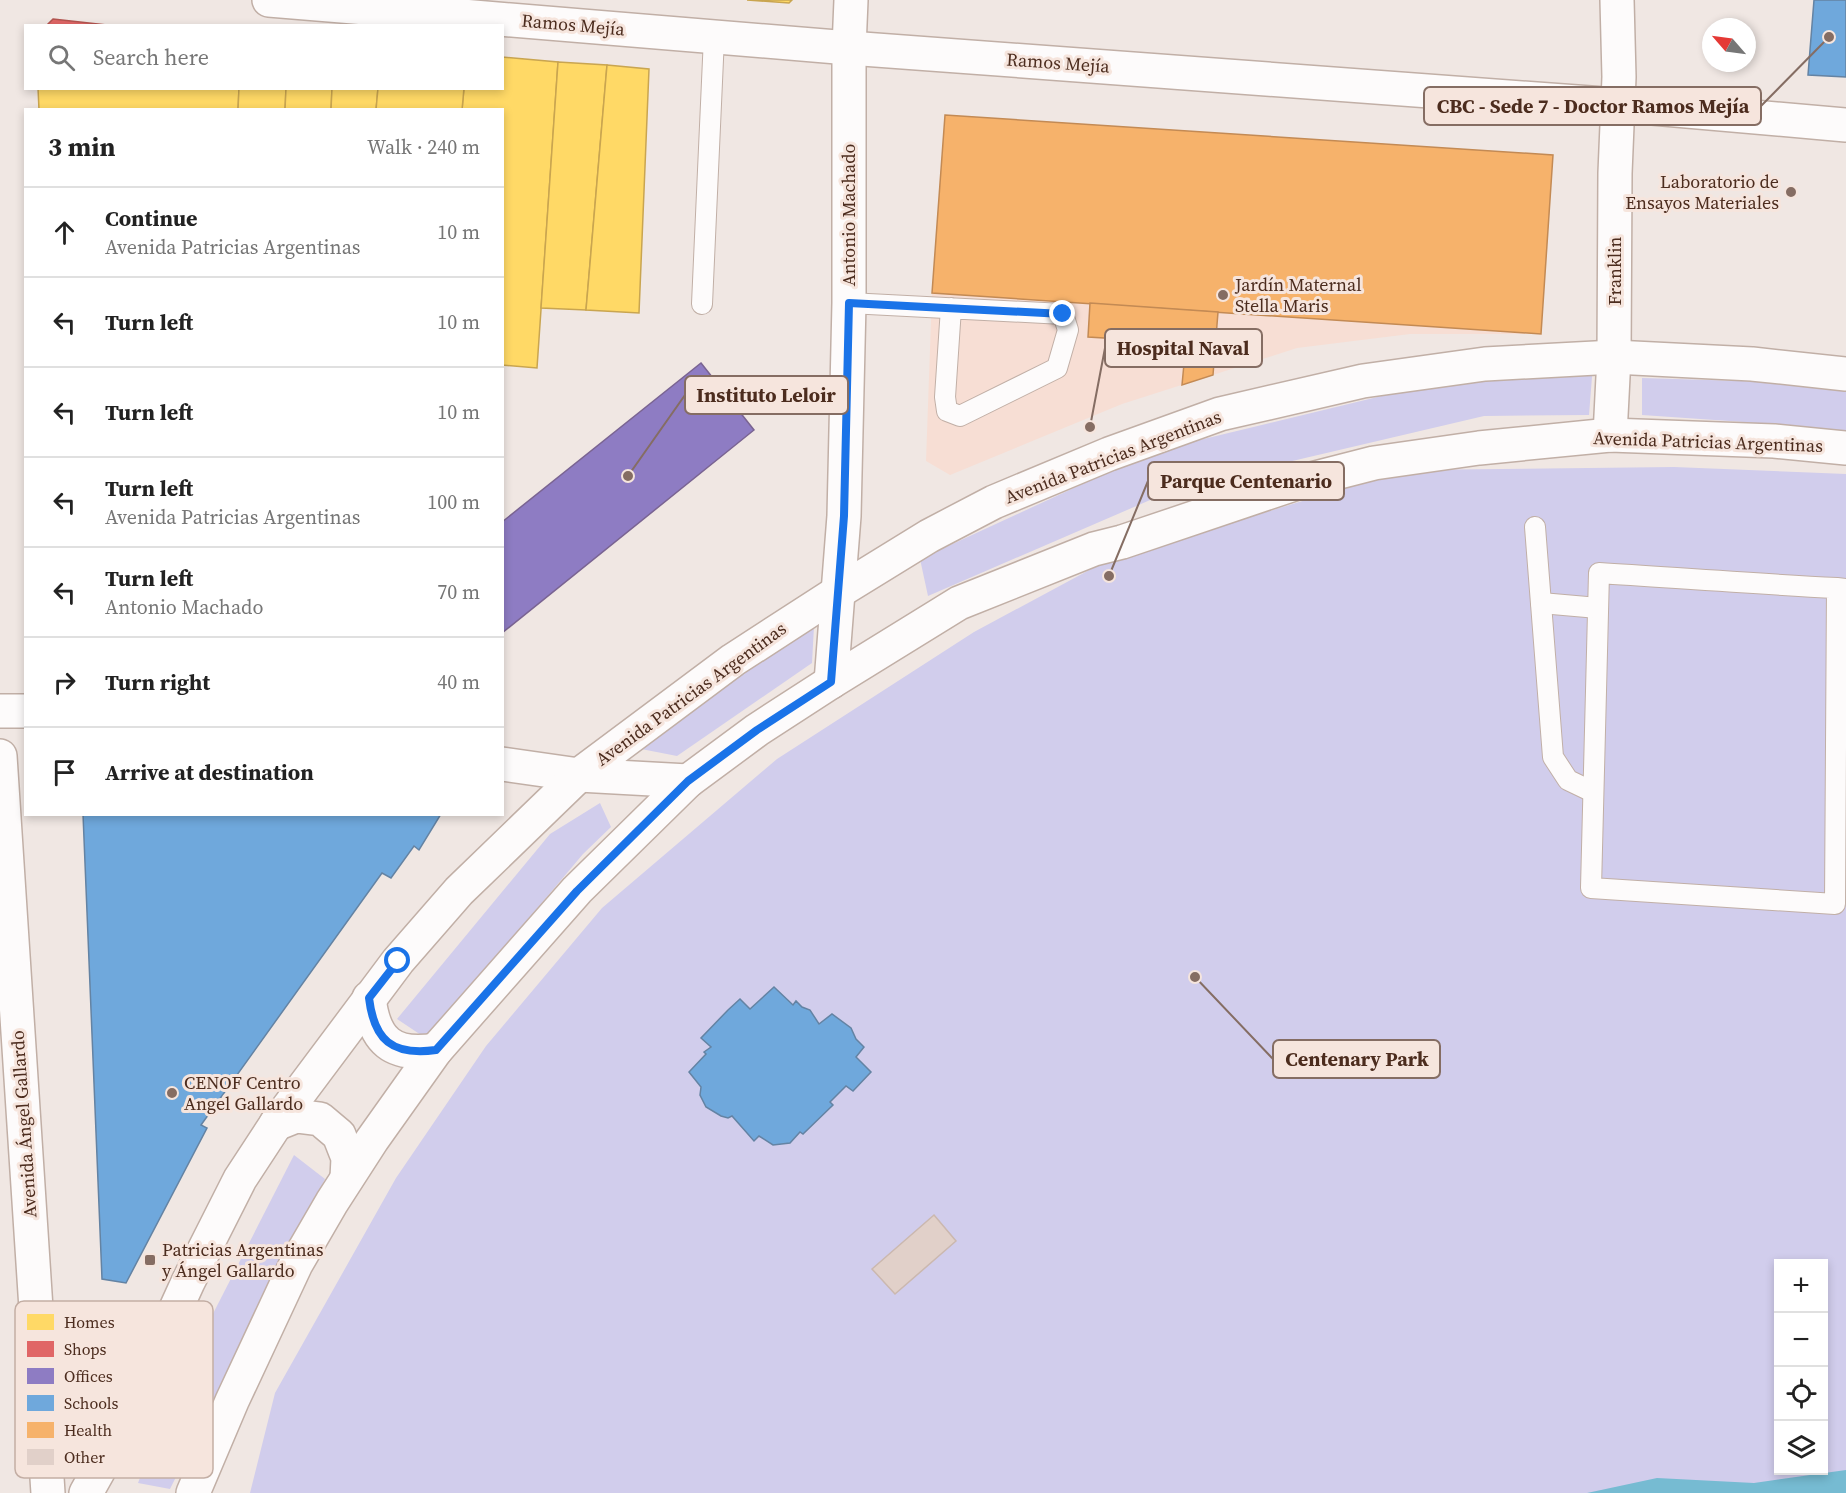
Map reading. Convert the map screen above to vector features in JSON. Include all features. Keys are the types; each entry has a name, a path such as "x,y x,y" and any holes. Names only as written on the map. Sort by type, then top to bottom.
{"main road":[{"name":"Ramos Mejía","path":"269,0 849,48 1618,105 1846,125"},
{"name":"Antonio Machado","path":"831,682 844,516 849,303 851,0"},
{"name":"Franklin","path":"1610,435 1614,357 1615,173 1618,105 1617,0"},
{"name":"Avenida Patricias Argentinas","path":"180,1301 211,1232 240,1179 276,1124 369,998 459,891 579,775 733,660 929,537 994,502 1108,454 1220,414 1363,381 1485,364 1614,357 1752,364 1846,374"},
{"name":"Avenida Patricias Argentinas","path":"213,1446 296,1264 347,1178 436,1050 577,891 688,781 757,730 959,603 1094,549 1122,542 1300,482 1385,462 1479,448 1610,435 1774,441 1846,448"},
{"path":"0,711 24,711"},
{"name":"Avenida Ángel Gallardo","path":"0,756 35,1301"},
{"path":"504,764 579,775 688,781"},
{"path":"369,998 372,1019 382,1037 398,1049 416,1053 436,1050"},
{"path":"276,1124 296,1116 320,1119 339,1135 348,1158 347,1178"},
{"name":"Avenida Ángel Gallardo","path":"47,1478 48,1493"},
{"name":"Avenida Patricias Argentinas","path":"87,1493 95,1478"},
{"name":"Avenida Patricias Argentinas","path":"193,1493 199,1478"}],"lane":[{"path":"702,304 714,37"},
{"path":"849,303 1063,314 1068,330 1057,368 960,416 947,411 945,397 951,309"},
{"path":"1535,527 1553,757 1568,780 1593,792"},
{"path":"1599,573 1842,589 1835,904 1591,888 1598,608 1599,573"},
{"path":"1541,603 1598,608"}],"shaded area":[{"path":"945,115 1553,155 1541,334 1410,334 1297,348 1122,404 950,475 926,461 932,293"},
{"path":"1593,364 1589,415 1484,416 1178,488 928,596 920,559 1154,451 1456,378"},
{"path":"1642,378 1776,382 1846,391 1846,436 1744,422 1642,415"},
{"path":"1674,467 1846,474 1846,1493 250,1493 275,1393 396,1178 486,1046 602,908 777,759 974,632 1106,561 1404,470"},
{"path":"815,608 812,663 677,756 636,748"},
{"path":"600,803 611,827 583,854 427,1039 397,1019 550,834"},
{"path":"294,1155 325,1179 213,1403 213,1314"},
{"path":"140,1478 176,1478 170,1489 138,1483"}],"water":[{"path":"1846,1470 1846,1493 1587,1493 1657,1478 1754,1483 1811,1475 1828,1475 1828,1473"}],"building: Homes":[{"path":"747,0 792,0 789,3"},
{"path":"504,57 558,62 537,368 504,365 504,108 462,108 464,90 504,90"},
{"path":"558,62 607,65 586,310 541,308"},
{"path":"607,65 649,69 639,313 586,310"},
{"path":"38,90 239,90 238,108 39,108"},
{"path":"239,90 286,90 285,108 238,108"},
{"path":"286,90 332,90 331,108 285,108"},
{"path":"332,90 378,90 376,108 331,108"},
{"path":"378,90 464,90 462,108 376,108"}],"building: Shops":[{"path":"53,19 98,24 48,24"}],"building: Offices":[{"path":"701,363 754,430 504,631 504,520"}],"building: Schools":[{"path":"1814,0 1846,0 1846,77 1808,75"},
{"path":"83,816 440,816 419,850 414,846 391,878 382,873 201,1125 207,1128 126,1283 102,1279"},
{"path":"774,987 793,1005 796,1001 802,1007 810,1010 819,1024 832,1014 851,1028 856,1039 864,1047 856,1057 871,1072 853,1091 846,1086 830,1102 833,1105 803,1134 800,1132 790,1143 773,1145 759,1136 754,1141 732,1116 728,1118 721,1116 706,1107 700,1095 701,1087 689,1072 706,1054 704,1052 711,1047 701,1038 728,1010 740,999 750,1009"}],"building: Health":[{"path":"945,115 1553,155 1541,334 932,293"},
{"path":"1090,303 1218,312 1213,375 1182,385 1186,343 1088,337"}],"building: Other":[{"path":"934,1215 956,1241 895,1294 872,1269"}],"place":[{"name":"CBC - Sede 7 - Doctor Ramos Mejía","path":"1829,37"},
{"name":"Laboratorio de Ensayos Materiales","path":"1791,192"},
{"name":"Jardín Maternal Stella Maris","path":"1223,295"},
{"name":"Hospital Naval","path":"1090,427"},
{"name":"Instituto Leloir","path":"628,476"},
{"name":"Parque Centenario","path":"1109,576"},
{"name":"Centenary Park","path":"1195,977"},
{"name":"CENOF Centro Angel Gallardo","path":"172,1093"},
{"name":"Patricias Argentinas y Ángel Gallardo","path":"150,1260"}],"route":[{"path":"398,961 369,998 372,1019 382,1037 398,1049 416,1053 436,1050 577,891 688,781 757,730 831,682 844,516 849,303 1063,314"}]}
